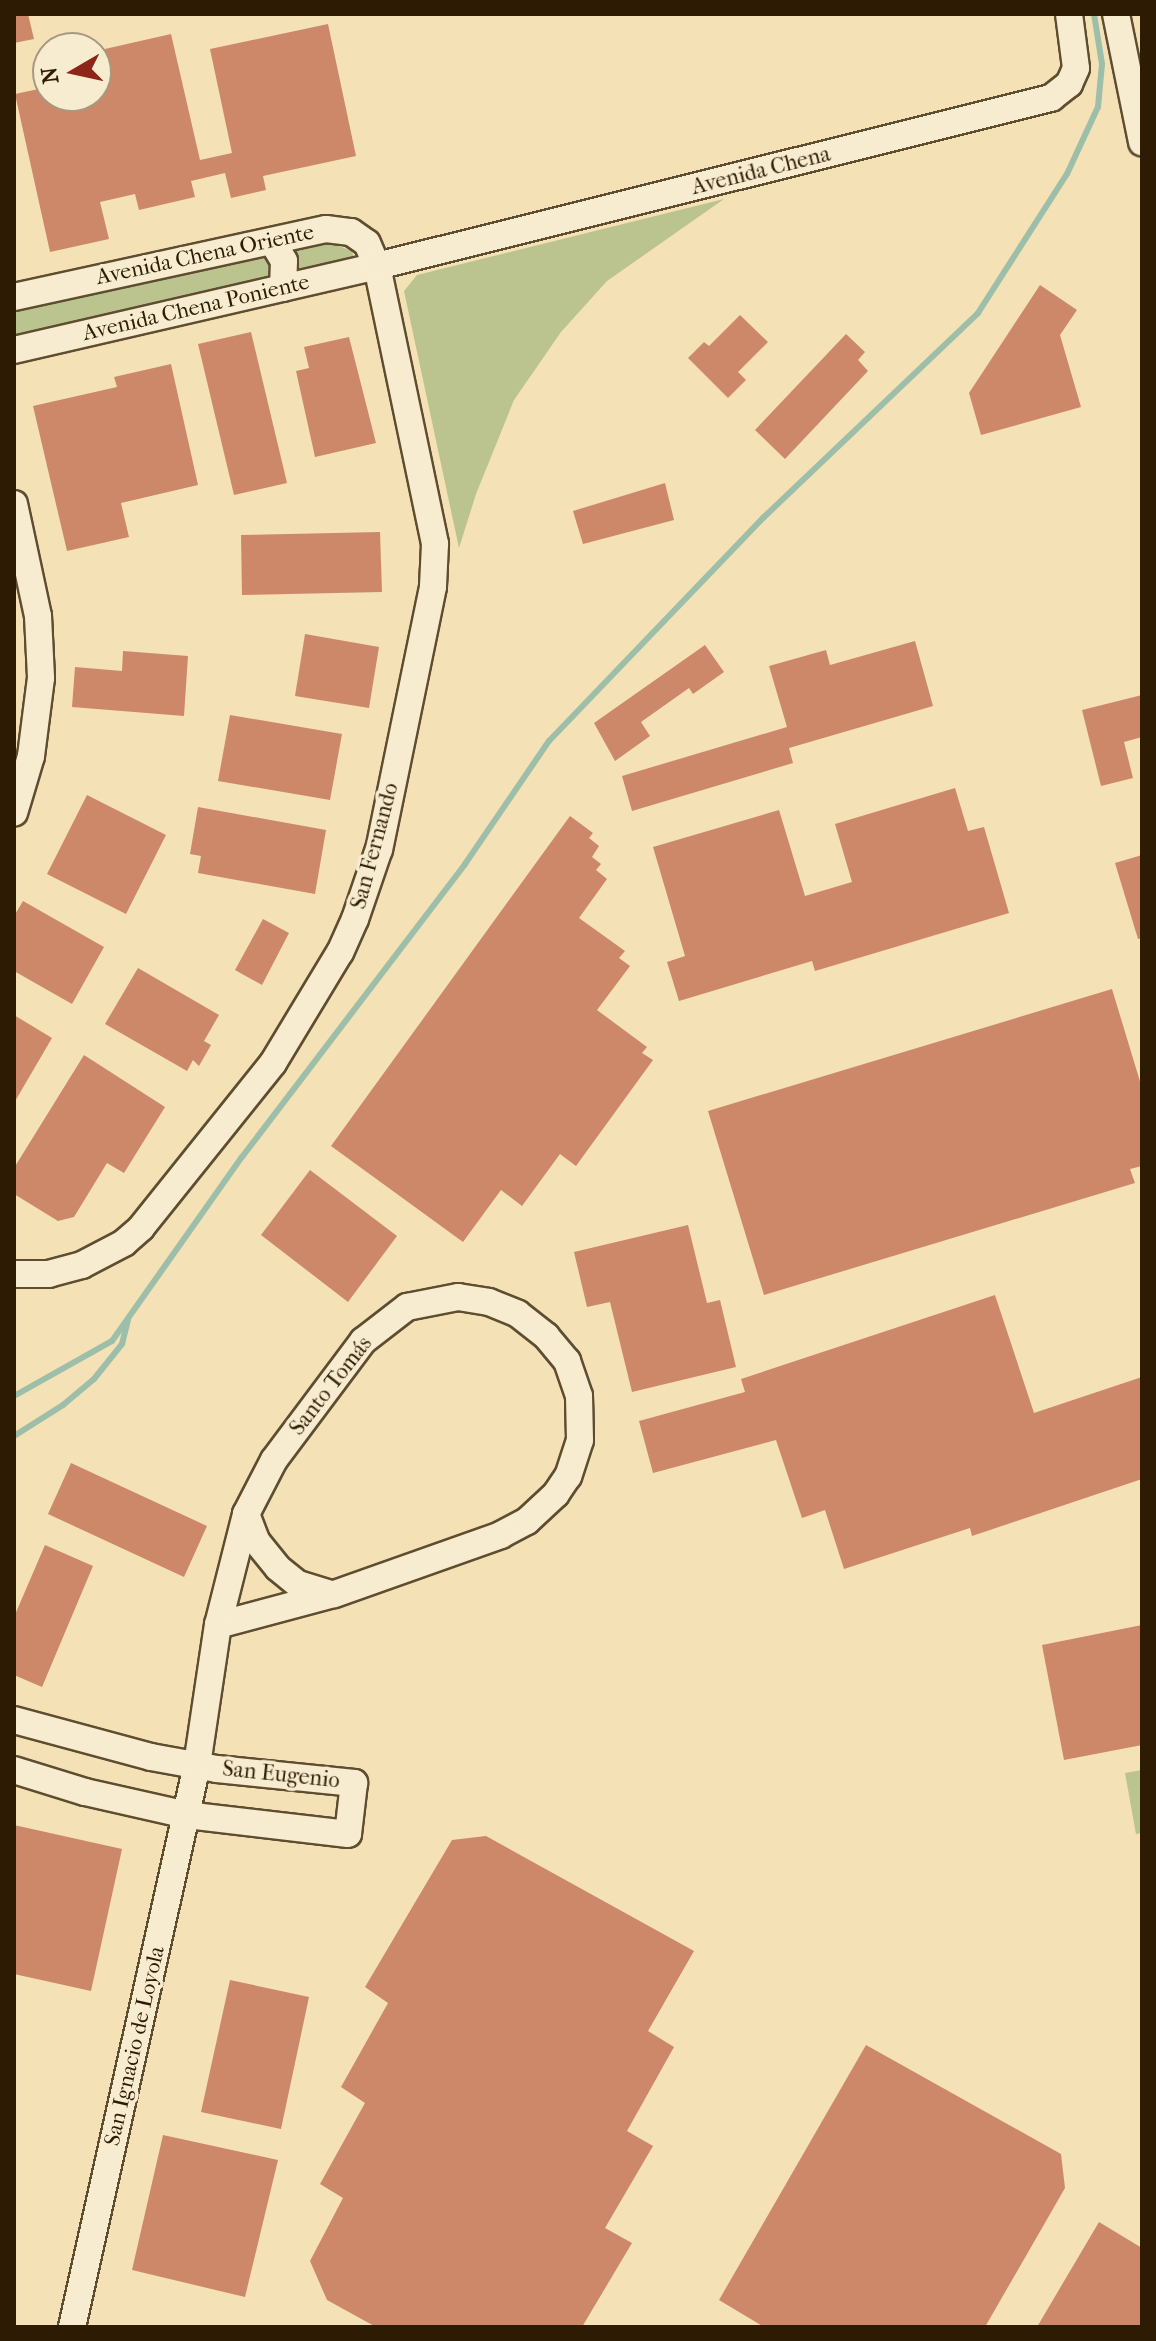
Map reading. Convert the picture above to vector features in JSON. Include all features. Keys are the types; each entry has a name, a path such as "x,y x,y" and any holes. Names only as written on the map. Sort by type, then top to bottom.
{"street":[{"name":"Avenida Chena","path":"377,266 1051,98 1069,84 1076,68 1069,14"},
{"path":"1116,14 1142,142"},
{"name":"Avenida Chena Oriente","path":"14,297 272,241 342,229 367,243 377,266"},
{"path":"272,241 284,261 283,288"},
{"name":"Avenida Chena Poniente","path":"14,350 377,266"},
{"name":"San Fernando","path":"14,1274 55,1273 98,1258 124,1243 163,1204 273,1063 340,952 364,895 379,849 435,564 433,522 377,266"},
{"path":"14,504 35,597 41,659 31,756 14,813"},
{"name":"Santo Tomás","path":"197,1765 218,1625 246,1514 274,1460 363,1341 393,1316 422,1302 458,1297 506,1307 530,1321 567,1361 579,1396 580,1440 568,1476 556,1494 514,1530 334,1594 218,1625"},
{"path":"246,1514 257,1542 278,1568 314,1592 334,1594"},
{"name":"San Eugenio","path":"14,1720 120,1751 197,1765 354,1783 348,1834 187,1815 85,1792 14,1770"},
{"name":"San Ignacio de Loyola","path":"72,2327 197,1765"}],"green space":[{"path":"724,199 607,281 561,332 514,400 476,494 459,548 404,291 417,275"},
{"path":"331,243 352,251 355,263 297,275 299,263 293,252"},
{"path":"257,256 271,256 273,270 266,280 14,339 14,312"},
{"path":"1142,1770 1142,1833 1136,1834 1125,1773"}],"building":[{"path":"14,14 28,14 32,39 14,43"},
{"path":"328,24 356,156 263,176 266,190 231,198 225,173 191,181 195,197 139,210 135,194 100,202 109,239 50,252 15,94 32,90 32,112 112,112 112,47 171,34 200,160 232,153 210,49"},
{"path":"1040,285 1077,310 1060,335 1081,407 981,435 969,393"},
{"path":"740,315 768,342 738,372 746,380 728,398 688,358 704,342 709,346"},
{"path":"251,332 287,483 234,495 198,344"},
{"path":"846,334 865,352 858,360 868,371 785,459 755,430"},
{"path":"349,337 376,443 315,457 296,371 309,368 304,347"},
{"path":"171,364 198,485 121,503 129,537 67,551 33,406 117,387 114,377"},
{"path":"665,483 674,520 583,544 573,511"},
{"path":"380,532 382,592 242,595 241,535"},
{"path":"305,634 379,647 369,708 295,696"},
{"path":"915,641 933,706 789,748 793,763 632,811 622,776 787,727 769,666 826,650 830,665"},
{"path":"705,645 724,672 693,694 689,688 641,722 650,736 615,761 594,723"},
{"path":"123,651 188,656 184,716 72,707 75,667 122,671"},
{"path":"1142,695 1142,737 1124,742 1133,778 1101,786 1082,710"},
{"path":"230,715 342,734 330,800 218,781"},
{"path":"955,788 968,831 984,827 1009,913 815,971 812,961 679,1001 667,962 685,956 653,847 779,810 805,896 852,882 835,824"},
{"path":"87,795 166,835 126,914 47,874"},
{"path":"198,807 326,830 315,894 198,873 201,856 190,854"},
{"path":"570,816 593,833 589,838 599,846 592,857 601,864 596,870 607,879 579,918 625,951 619,958 630,966 597,1010 647,1047 642,1053 653,1060 576,1166 560,1154 522,1206 501,1190 463,1242 331,1146"},
{"path":"1142,855 1142,938 1138,939 1115,863"},
{"path":"23,901 104,947 72,1004 14,971 14,916"},
{"path":"263,919 289,933 262,985 235,970"},
{"path":"138,968 219,1015 204,1041 211,1045 199,1066 193,1060 187,1071 105,1024"},
{"path":"1112,989 1142,1088 1142,1166 1130,1169 1135,1183 764,1295 708,1111"},
{"path":"14,1015 52,1038 14,1103"},
{"path":"84,1055 165,1107 124,1173 107,1163 74,1217 58,1221 14,1194 14,1168"},
{"path":"310,1170 397,1236 348,1302 261,1235"},
{"path":"688,1225 707,1303 720,1300 736,1367 632,1392 610,1302 587,1307 574,1252"},
{"path":"995,1295 1034,1413 1142,1377 1142,1479 972,1536 970,1528 844,1569 825,1510 802,1518 776,1440 653,1473 639,1421 745,1392 741,1379"},
{"path":"71,1463 207,1526 184,1577 48,1514"},
{"path":"45,1545 93,1566 42,1687 14,1675 14,1617"},
{"path":"1142,1625 1142,1745 1064,1760 1042,1645"},
{"path":"14,1825 122,1849 91,1991 14,1974"},
{"path":"486,1836 694,1951 648,2031 674,2047 627,2131 653,2146 605,2228 632,2243 582,2327 376,2327 327,2300 310,2261 343,2198 320,2184 365,2103 341,2087 388,2003 365,1987 452,1840"},
{"path":"230,1980 309,1997 281,2129 201,2112"},
{"path":"866,2045 1061,2154 1065,2188 985,2327 764,2327 719,2300"},
{"path":"163,2135 278,2160 245,2297 132,2270"},
{"path":"1099,2222 1142,2248 1142,2327 1037,2327"}],"waterway":[{"path":"14,1396 112,1341 242,1157 465,864 549,741 763,518 978,313 1067,174 1098,107 1102,64 1094,14"},
{"path":"14,1436 63,1405 94,1379 122,1344 128,1320"}]}
